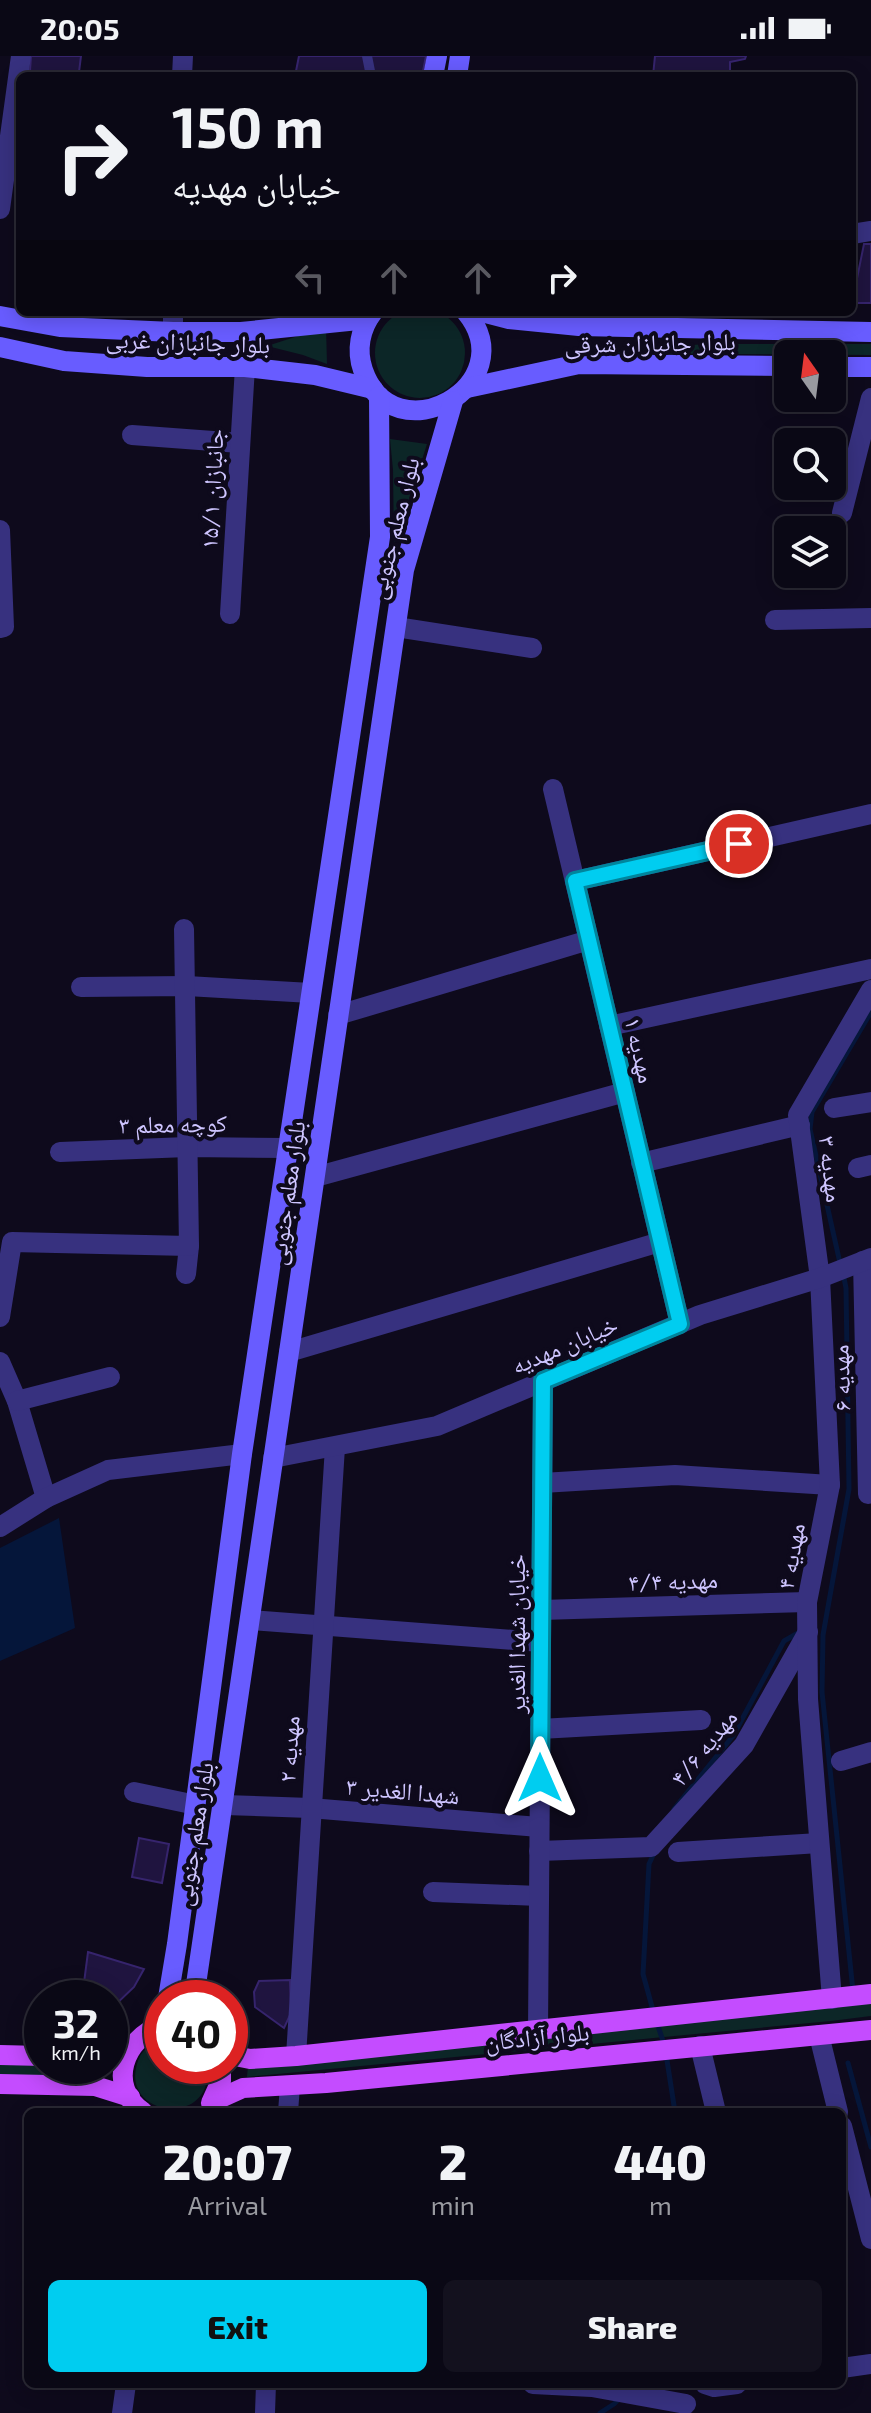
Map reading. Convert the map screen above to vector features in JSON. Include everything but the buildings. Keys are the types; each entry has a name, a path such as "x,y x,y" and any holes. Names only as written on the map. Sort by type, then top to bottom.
{"main road":[{"name":"بلوار جانبازان غربی","path":"0,316 60,327 173,322 241,332 371,316"},
{"name":"بلوار معلم جنوبی","path":"171,1980 242,1454 380,537 376,393 360,363 359,348 371,316"},
{"name":"بلوار معلم جنوبی","path":"197,1980 404,570 460,395 480,361 477,331 468,316"},
{"name":"بلوار جانبازان شرقی","path":"497,316 579,326 685,320 871,332"},
{"path":"579,326 579,364"},
{"path":"241,332 245,367"},
{"name":"بلوار جانبازان غربی","path":"0,347 64,361 133,366 245,367 315,375 376,393"},
{"name":"بلوار جانبازان شرقی","path":"376,393 396,407 415,411 435,409 460,395 579,364 774,366"},
{"path":"846,367 871,367"},
{"path":"212,1681 241,1684"},
{"name":"بلوار آزادگان","path":"248,2059 538,2031 871,1994"},
{"name":"بلوار آزادگان","path":"207,2107 243,2088 871,2030"},
{"path":"137,2105 124,2081 124,2066 144,2039"},
{"path":"0,2055 24,2056"},
{"path":"0,2084 95,2086 137,2105"},
{"path":"207,2107 219,2084"}],"street":[{"path":"0,209 16,92"},
{"name":"جانبازان ۱۵/۱","path":"230,614 245,367"},
{"path":"842,513 871,398"},
{"path":"132,435 240,443"},
{"path":"0,530 4,627 0,628"},
{"path":"775,620 871,618"},
{"path":"396,627 532,648"},
{"name":"مهدیه ۱","path":"553,789 680,1324"},
{"path":"575,881 871,814"},
{"path":"184,929 189,1246 186,1274"},
{"path":"338,1015 589,940"},
{"path":"609,1026 871,969"},
{"path":"81,987 187,986 311,993"},
{"name":"مهدیه ۳","path":"820,1278 798,1115 871,990"},
{"path":"315,1177 625,1092"},
{"path":"834,1108 871,1102"},
{"path":"641,1163 800,1125"},
{"name":"کوچه معلم ۳","path":"60,1152 187,1147 288,1148"},
{"path":"0,1317 12,1242 189,1246"},
{"path":"289,1352 660,1242"},
{"name":"خیابان مهدیه","path":"273,1458 437,1426 680,1324 867,1260"},
{"name":"مهدیه ۶","path":"867,1260 868,1494"},
{"name":"مهدیه ۴","path":"820,1278 830,1485 807,1602 808,1699 832,1999"},
{"path":"0,1362 17,1401 46,1498"},
{"path":"17,1401 110,1377"},
{"name":"خیابان شهدا الغدیر","path":"538,2031 543,1381"},
{"name":"مهدیه ۲","path":"296,2056 335,1447"},
{"path":"0,1527 46,1498 108,1470 242,1454"},
{"path":"542,1483 675,1475 830,1485"},
{"name":"مهدیه ۴/۴","path":"541,1610 807,1602"},
{"path":"250,1620 541,1642"},
{"name":"مهدیه ۴/۶","path":"539,1851 651,1847 744,1745 809,1631"},
{"path":"540,1729 701,1720"},
{"path":"841,1761 871,1752"},
{"path":"134,1792 196,1805"},
{"name":"شهدا الغدیر ۳","path":"224,1805 310,1808 539,1827"},
{"path":"678,1852 819,1843"},
{"path":"433,1892 539,1896"},
{"path":"819,2035 837,2108"},
{"path":"700,2046 715,2108"},
{"path":"288,2108 290,2086"},
{"path":"846,2141 871,2237"},
{"path":"846,2367 871,2364"},
{"path":"122,2413 125,2388"},
{"path":"265,2413 266,2388"},
{"path":"599,2388 686,2400"}],"green space":[{"path":"395,316 445,316 457,328 464,344 464,362 457,378 445,390 429,397 411,397 395,390 383,378 376,362 379,336"},
{"path":"326,327 327,364 267,346"},
{"path":"704,344 774,344 774,354 609,353"},
{"path":"846,344 871,344 871,355 846,355"},
{"path":"390,439 427,444 394,547 393,470"},
{"path":"871,2001 871,2016 831,2021 248,2077 248,2066"},
{"path":"143,2052 144,2084 206,2084 197,2099 184,2107 169,2108 154,2105 142,2096 136,2082 137,2064"},
{"path":"0,2062 24,2063 24,2080 0,2079"}],"water":[{"path":"59,1518 75,1628 0,1661 0,1548"}],"waterway":[{"path":"840,1263 810,1129 812,1112 871,1012"},
{"path":"843,1273 846,1288 849,1489 823,1635 822,1692 853,1991"},
{"path":"674,1809 733,1736 784,1641 798,1633"},
{"path":"654,2014 643,1974 649,1864 655,1851"},
{"path":"657,2023 664,2044"},
{"path":"666,2054 674,2108"},
{"path":"848,2063 871,2147"},
{"path":"600,2413 621,2397"}],"route":[{"path":"540,1778 543,1381 680,1324 575,881 739,844"}]}
